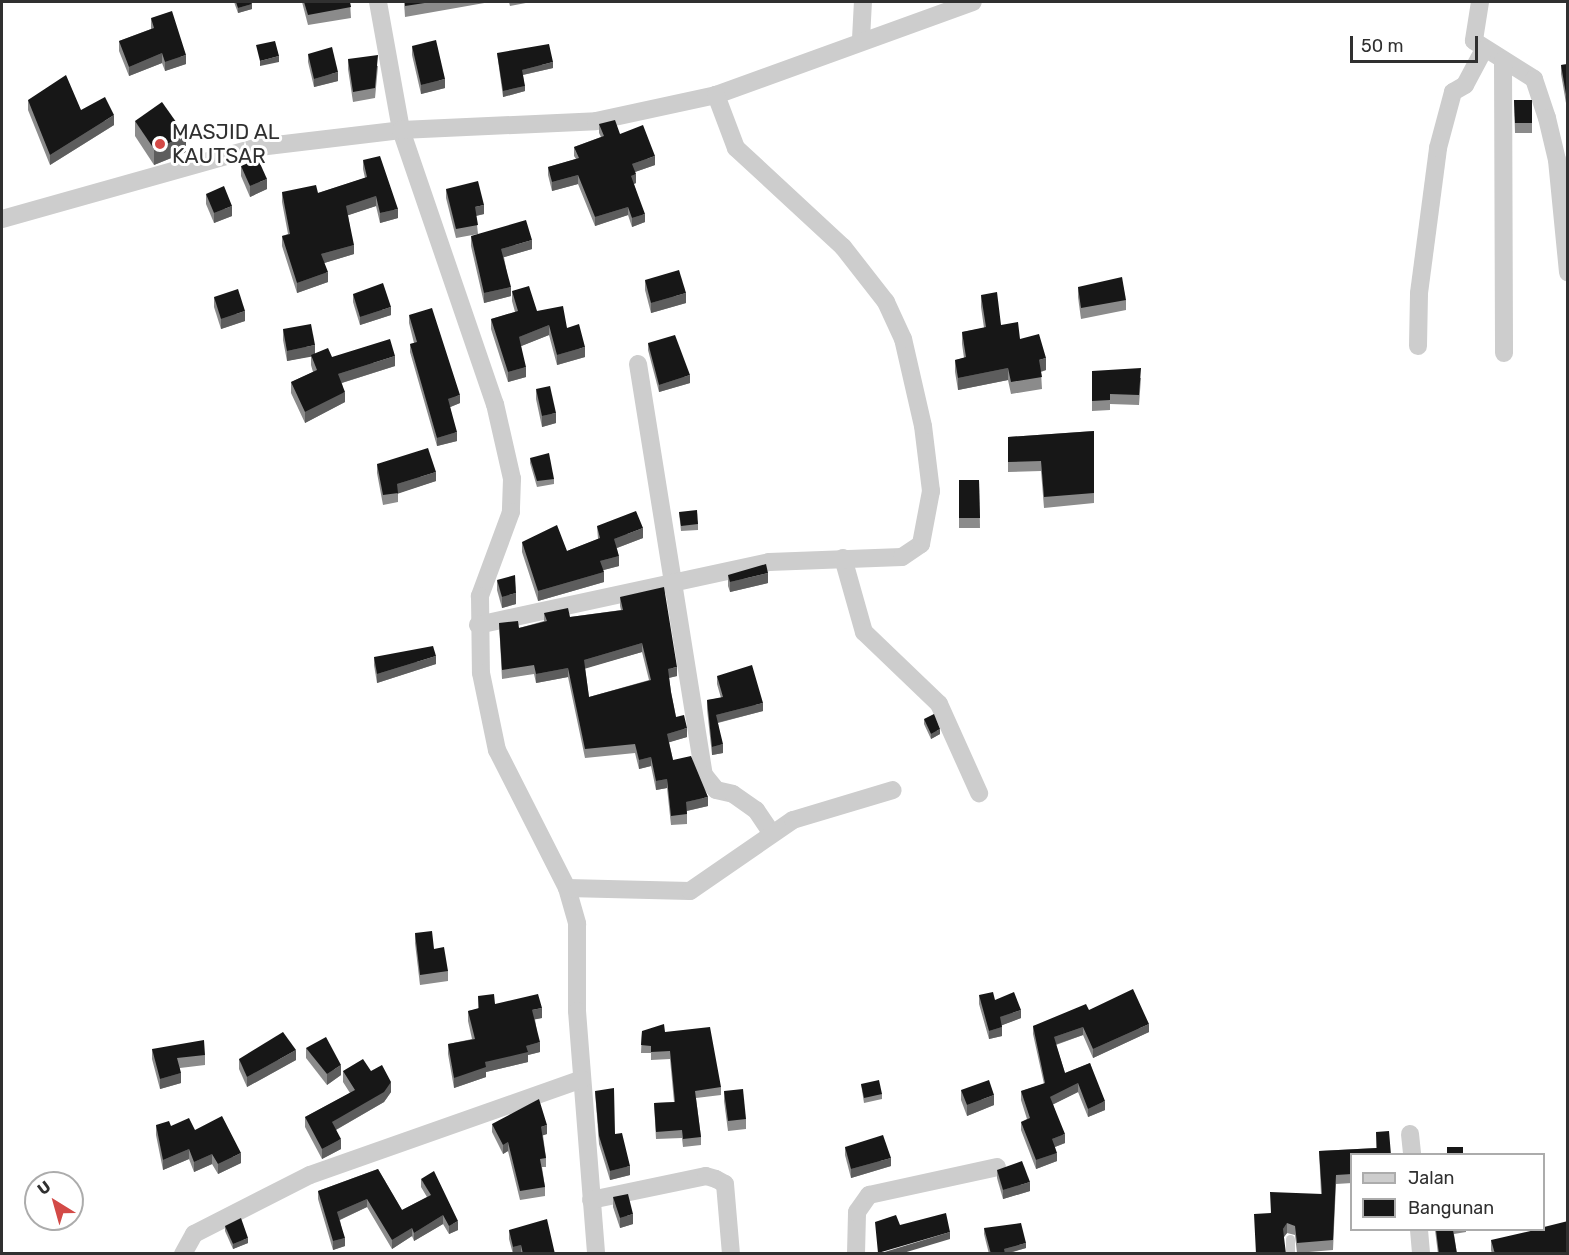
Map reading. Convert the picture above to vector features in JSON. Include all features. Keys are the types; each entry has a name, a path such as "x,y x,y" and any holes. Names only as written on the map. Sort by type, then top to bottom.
{"street":[{"path":"378,2 401,130 495,404 513,479 511,512 480,596 478,625 485,703 497,750 567,888 577,924 582,1079 596,1254"},
{"path":"861,39 863,2"},
{"path":"2,219 259,147 401,130 596,121 716,95 861,39 973,2"},
{"path":"1480,2 1473,34 1484,50 1534,80 1562,159 1568,272"},
{"path":"1418,346 1419,293 1438,148 1453,92 1465,85 1484,50"},
{"path":"1503,60 1504,353"},
{"path":"478,625 769,562 909,555 927,530 932,490 923,426 903,339 886,302 843,247 736,148 716,95"},
{"path":"638,364 671,582 704,775 716,790 733,794 756,810 771,832"},
{"path":"843,558 864,632 939,704 979,793"},
{"path":"567,888 690,891 771,832 893,790"},
{"path":"183,1254 194,1234 310,1175 582,1079"},
{"path":"1410,1134 1412,1153"},
{"path":"856,1254 857,1212 869,1195 997,1167"},
{"path":"591,1200 706,1176 716,1179 725,1184 731,1254"},
{"path":"1419,1231 1421,1254"}],"lane":[{"path":"1290,1239 1290,1254"}],"building":[{"path":"236,2 251,2 252,4 238,8"},
{"path":"304,2 350,2 351,7 308,15"},
{"path":"405,2 431,2 405,6"},
{"path":"172,11 186,55 165,62 162,53 129,67 119,41 154,28 151,18"},
{"path":"436,40 445,79 421,85 412,46"},
{"path":"275,41 279,56 260,61 256,45"},
{"path":"549,44 553,62 522,70 525,86 503,91 497,53"},
{"path":"332,47 338,72 314,79 308,54"},
{"path":"378,55 375,88 353,92 348,59"},
{"path":"1568,64 1568,93 1566,94 1561,65"},
{"path":"66,75 81,110 105,97 114,115 50,155 28,100"},
{"path":"1514,100 1532,100 1532,123 1515,123"},
{"path":"162,102 186,136 154,149 135,121"},
{"path":"615,120 620,134 643,125 655,156 632,164 636,174 631,176 645,214 632,218 628,207 595,217 578,175 552,182 548,167 579,158 574,147 604,136 599,124"},
{"path":"380,156 398,209 380,213 376,196 346,206 354,245 321,254 328,272 297,283 282,236 290,234 282,192 316,185 318,193 367,177 363,160"},
{"path":"258,159 267,179 250,186 241,166"},
{"path":"478,181 484,205 475,207 478,225 456,229 446,189"},
{"path":"224,186 232,206 214,213 206,194"},
{"path":"526,220 532,240 501,249 511,287 484,293 471,236"},
{"path":"679,270 686,293 651,303 645,280"},
{"path":"1122,277 1126,300 1081,308 1078,287"},
{"path":"383,283 391,307 360,317 353,294"},
{"path":"529,286 537,311 563,306 567,328 579,324 585,347 557,355 549,325 519,337 526,367 508,372 491,319 518,311 512,291"},
{"path":"238,289 245,311 221,319 214,297"},
{"path":"997,292 1001,325 1018,322 1020,339 1039,334 1046,358 1039,360 1042,377 1011,382 1008,368 958,378 955,360 966,357 962,332 986,327 981,295"},
{"path":"432,308 460,395 448,399 457,432 437,438 410,344 417,342 409,315"},
{"path":"311,324 315,345 287,351 283,329"},
{"path":"675,335 690,375 659,385 648,343"},
{"path":"390,339 395,356 338,374 345,392 305,412 291,382 317,370 311,355 328,348 332,357"},
{"path":"1141,368 1139,395 1110,394 1110,400 1092,401 1092,371"},
{"path":"550,386 556,413 542,416 536,389"},
{"path":"1094,431 1094,493 1044,497 1041,461 1008,462 1008,437"},
{"path":"428,448 436,472 397,484 398,493 383,495 377,464"},
{"path":"549,453 554,479 537,481 530,458"},
{"path":"959,480 979,480 980,518 959,518"},
{"path":"697,510 698,524 681,526 679,512"},
{"path":"636,511 643,528 614,539 619,556 600,561 604,572 538,591 522,542 557,525 567,551 600,538 597,526"},
{"path":"766,564 768,573 730,582 728,575"},
{"path":"515,575 516,593 502,597 497,580"},
{"path":"664,587 677,667 668,669 671,692 676,717 684,715 687,728 667,734 673,760 691,756 708,797 686,802 687,814 671,816 667,779 656,781 651,757 639,760 635,744 585,749 568,668 536,674 534,665 502,670 499,623 518,621 519,628 547,621 544,613 568,608 570,617 623,610 620,597","holes":["642,643 651,680 589,697 584,660"]},
{"path":"433,646 436,656 377,674 374,657"},
{"path":"752,665 763,703 716,715 723,744 712,747 707,700 723,697 717,676"},
{"path":"934,714 940,729 931,734 924,719"},
{"path":"432,931 434,949 444,947 448,971 420,975 415,933"},
{"path":"1133,989 1149,1024 1093,1049 1083,1027 1054,1037 1065,1073 1090,1063 1105,1101 1088,1109 1078,1083 1050,1097 1065,1134 1052,1139 1057,1153 1036,1160 1021,1122 1030,1118 1021,1091 1045,1083 1033,1026 1086,1004 1089,1010"},
{"path":"993,992 995,1000 1014,992 1021,1010 1000,1017 1002,1027 989,1031 979,995"},
{"path":"494,994 495,1004 538,994 542,1008 532,1010 540,1042 526,1046 528,1052 485,1062 486,1067 454,1078 448,1044 475,1039 468,1011 479,1008 478,996"},
{"path":"664,1024 665,1032 710,1027 721,1087 695,1091 701,1137 683,1139 682,1130 656,1132 654,1103 675,1102 670,1051 651,1052 651,1046 641,1045 642,1031"},
{"path":"283,1032 296,1050 247,1077 239,1059"},
{"path":"326,1037 341,1065 327,1074 306,1048"},
{"path":"204,1040 205,1055 177,1058 181,1073 160,1079 152,1049"},
{"path":"363,1059 371,1071 382,1065 391,1082 384,1092 332,1122 341,1139 322,1149 305,1117 355,1090 343,1071"},
{"path":"879,1080 882,1094 864,1098 861,1084"},
{"path":"989,1080 994,1095 967,1105 961,1090"},
{"path":"614,1088 615,1134 622,1133 630,1166 610,1171 599,1136 595,1091"},
{"path":"743,1089 746,1119 728,1121 724,1091"},
{"path":"539,1099 547,1125 541,1127 546,1158 540,1159 545,1187 520,1191 508,1142 503,1145 492,1124"},
{"path":"222,1116 241,1153 218,1164 212,1154 194,1162 189,1149 163,1160 156,1125 169,1121 171,1126 189,1118 195,1130"},
{"path":"1389,1131 1391,1153 1350,1153 1350,1174 1336,1175 1333,1240 1297,1243 1295,1226 1287,1223 1283,1229 1286,1254 1256,1254 1254,1214 1271,1213 1270,1192 1322,1194 1319,1151 1377,1148 1376,1132"},
{"path":"883,1135 891,1158 851,1169 845,1147"},
{"path":"1447,1147 1463,1147 1463,1153 1447,1153"},
{"path":"1022,1161 1030,1182 1003,1190 997,1170"},
{"path":"378,1169 402,1210 431,1195 421,1179 434,1171 458,1221 449,1226 443,1215 414,1233 412,1228 392,1240 367,1199 337,1212 345,1238 333,1241 318,1191"},
{"path":"628,1194 633,1214 620,1218 613,1197"},
{"path":"946,1213 950,1232 878,1253 875,1222 896,1215 900,1225"},
{"path":"241,1218 248,1238 233,1244 225,1226"},
{"path":"547,1219 555,1254 523,1254 521,1245 513,1247 509,1230"},
{"path":"1568,1221 1568,1254 1495,1254 1491,1240 1531,1231 1545,1231 1545,1227"},
{"path":"1021,1223 1026,1243 1004,1249 1005,1254 991,1254 984,1228"},
{"path":"1436,1231 1453,1231 1457,1254 1439,1254"},
{"path":"1409,1252 1409,1254 1384,1254 1384,1253"}],"place":[{"name":"MASJID AL KAUTSAR","path":"160,144"}]}
